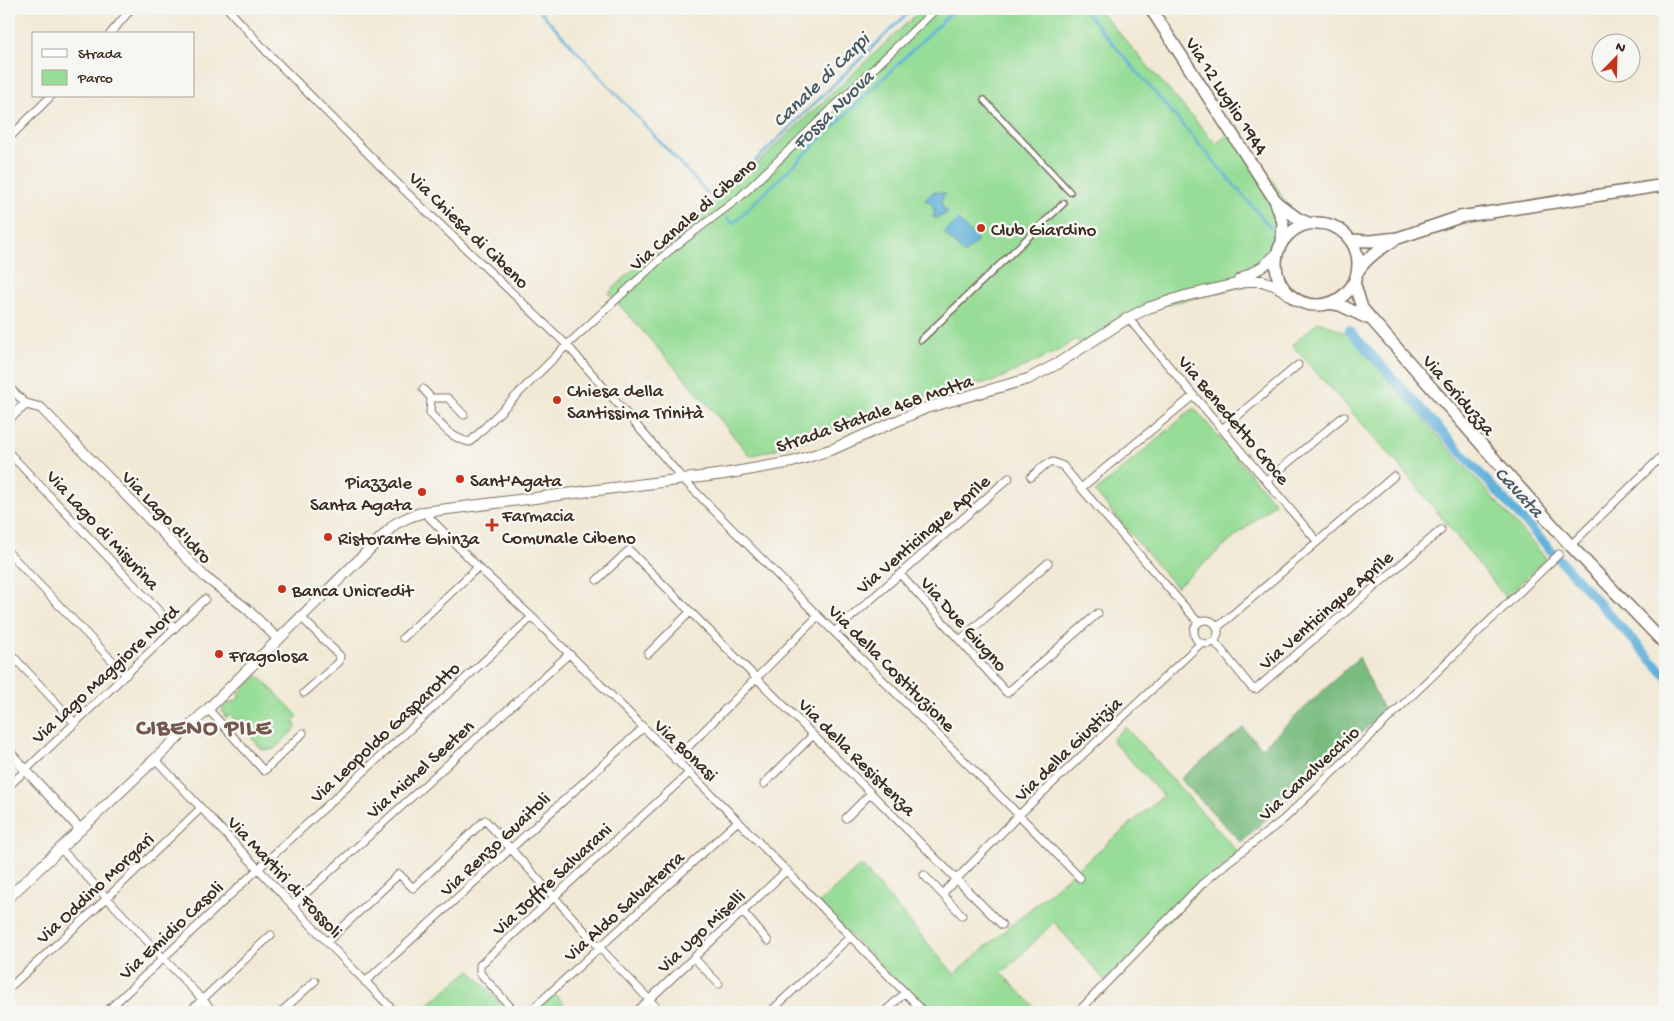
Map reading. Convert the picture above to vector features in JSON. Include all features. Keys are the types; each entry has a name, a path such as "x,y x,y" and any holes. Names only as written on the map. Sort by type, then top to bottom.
{"main road":[{"name":"Via 12 Luglio 1944","path":"1151,9 1275,200"},
{"path":"1350,240 1370,241 1398,238 1460,218 1665,185"},
{"path":"1275,200 1297,218 1310,224"},
{"path":"1275,200 1284,222 1282,242 1277,254 1277,275 1288,293"},
{"path":"1282,242 1294,230 1310,224 1322,223 1333,226 1350,240 1357,255 1356,276"},
{"path":"1232,284 1262,281 1274,285 1297,300 1307,304 1329,303 1344,295 1364,262 1372,254 1398,238"},
{"path":"1232,284 1262,268 1277,254"},
{"name":"Via Griduzza","path":"1356,276 1362,308 1372,320 1570,545 1665,644"},
{"name":"Strada Statale 468 Motta","path":"9,897 208,709 395,524 409,516 424,512 760,469 799,460 833,449 932,406 1010,385 1028,378 1057,364 1128,318 1148,308 1232,284"},
{"name":"Via Griduzza","path":"1329,303 1372,320"}],"street":[{"path":"112,32 131,9"},
{"name":"Via Chiesa di Cibeno","path":"228,9 266,51 404,190 567,345 683,479"},
{"name":"Via Canale di Cibeno","path":"431,398 430,413 451,435 460,441 470,442 567,345 670,251 740,197 936,9"},
{"path":"9,138 49,98"},
{"path":"984,100 1070,192"},
{"path":"922,340 1064,203"},
{"name":"Via Benedetto Croce","path":"1128,318 1317,541"},
{"path":"1222,429 1298,365"},
{"path":"9,387 26,404 9,418"},
{"path":"423,389 431,398 448,398 464,415"},
{"path":"1081,488 1193,396"},
{"name":"Via Lago d'Idro","path":"26,404 41,408 205,577 246,608 278,639"},
{"path":"1266,481 1344,416"},
{"path":"1575,541 1665,453"},
{"name":"Via Lago di Misurina","path":"10,455 175,628"},
{"path":"1031,477 1045,465 1053,462 1064,466 1198,622"},
{"path":"1218,627 1394,476"},
{"name":"Via Venticinque Aprile","path":"834,632 1009,478"},
{"name":"Via della Costituzione","path":"683,479 1080,878"},
{"name":"Via Bonasi","path":"424,512 738,820 924,1012"},
{"name":"Via Venticinque Aprile","path":"1215,642 1252,688 1256,689 1441,530"},
{"name":"Via della Resistenza","path":"597,580 629,550 1002,924"},
{"path":"9,553 126,675"},
{"name":"Via Canalvecchio","path":"1078,1012 1202,884 1284,820 1559,554"},
{"path":"960,640 1048,563"},
{"path":"403,638 478,567"},
{"name":"Via Due Giugno","path":"900,574 1007,693 1098,613"},
{"name":"Via Lago Maggiore Nord","path":"9,786 204,599"},
{"path":"648,654 690,612"},
{"path":"675,760 755,677 818,616"},
{"path":"301,617 340,656 339,662 304,693"},
{"name":"Via Leopoldo Gasparotto","path":"258,869 532,617"},
{"path":"1209,620 1218,627 1219,632 1215,642 1205,644 1197,640 1194,631 1198,622 1209,620"},
{"name":"Via della Giustizia","path":"942,894 1019,815 1200,643"},
{"path":"9,652 75,723"},
{"name":"Via Michel Seeten","path":"292,906 569,654"},
{"path":"208,709 264,771 304,732"},
{"name":"Via Renzo Guaitoli","path":"365,982 643,728"},
{"path":"764,784 813,735"},
{"path":"9,752 80,829"},
{"name":"Via Martiri di Fossoli","path":"155,760 395,1012"},
{"name":"Via Joffre Salvarani","path":"515,1012 480,974 478,969 480,965 689,773"},
{"path":"846,818 870,793"},
{"name":"Via Oddino Morgari","path":"9,988 107,898 200,808"},
{"path":"327,942 398,874 413,888 485,820 600,948 661,1012"},
{"name":"Via Aldo Salvaterra","path":"528,1012 738,820"},
{"path":"60,848 214,1012"},
{"name":"Via Emidio Casoli","path":"106,1012 258,869"},
{"name":"Via Ugo Miselli","path":"636,1012 787,870"},
{"path":"924,875 962,915"},
{"path":"743,912 768,941"},
{"path":"189,1012 270,935"},
{"path":"770,1012 850,937"},
{"path":"694,958 719,984"},
{"path":"281,1012 315,981"},
{"path":"884,1012 905,993"}],"green space":[{"name":"Club Giardino","path":"922,9 1098,9 1216,144 1238,126 1287,204 1272,252 1260,264 1259,283 1168,304 1142,313 1084,350 1076,339 1060,350 992,382 972,384 911,400 844,430 750,456 709,406 609,293 642,261 753,167"},
{"path":"1319,321 1348,334 1546,558 1506,598 1401,467 1292,345"},
{"path":"1194,408 1275,503 1176,587 1095,492"},
{"path":"1359,657 1384,712 1241,842 1180,779 1243,728 1262,748"},
{"path":"258,675 298,716 293,721 297,727 273,750 263,750 230,715 226,718 222,712 223,708 239,698 239,693"},
{"path":"1125,727 1238,852 1106,982 1054,922 1002,974 1040,1012 926,1012 819,903 861,865 954,974 1163,796 1112,740"},
{"path":"470,970 509,1012 419,1012"},
{"path":"553,992 571,1012 530,1012"}],"water":[{"path":"933,192 945,193 941,201 944,210 948,211 947,214 936,218 933,217 935,213 932,204 925,200"},
{"path":"958,220 978,241 964,254 944,233"}],"waterway":[{"name":"Fossa Nuova","path":"538,9 710,196"},
{"name":"Canale di Carpi","path":"747,169 912,9"},
{"name":"Fossa Nuova","path":"727,218 733,223 740,217 955,9"},
{"name":"Fossa Nuova","path":"1083,9 1278,236"},
{"name":"Cavata","path":"1349,330 1665,675"}],"place":[{"name":"Club Giardino","path":"981,228"},
{"name":"Chiesa della Santissima Trinità","path":"557,400"},
{"name":"Sant'Agata","path":"460,479"},
{"name":"Piazzale Santa Agata","path":"422,492"},
{"name":"Farmacia Comunale Cibeno","path":"492,525"},
{"name":"Ristorante Ghinza","path":"328,537"},
{"name":"Banca Unicredit","path":"282,589"},
{"name":"Fragolosa","path":"219,654"}],"district":[{"name":"CIBENO PILE","path":"204,726"}]}
